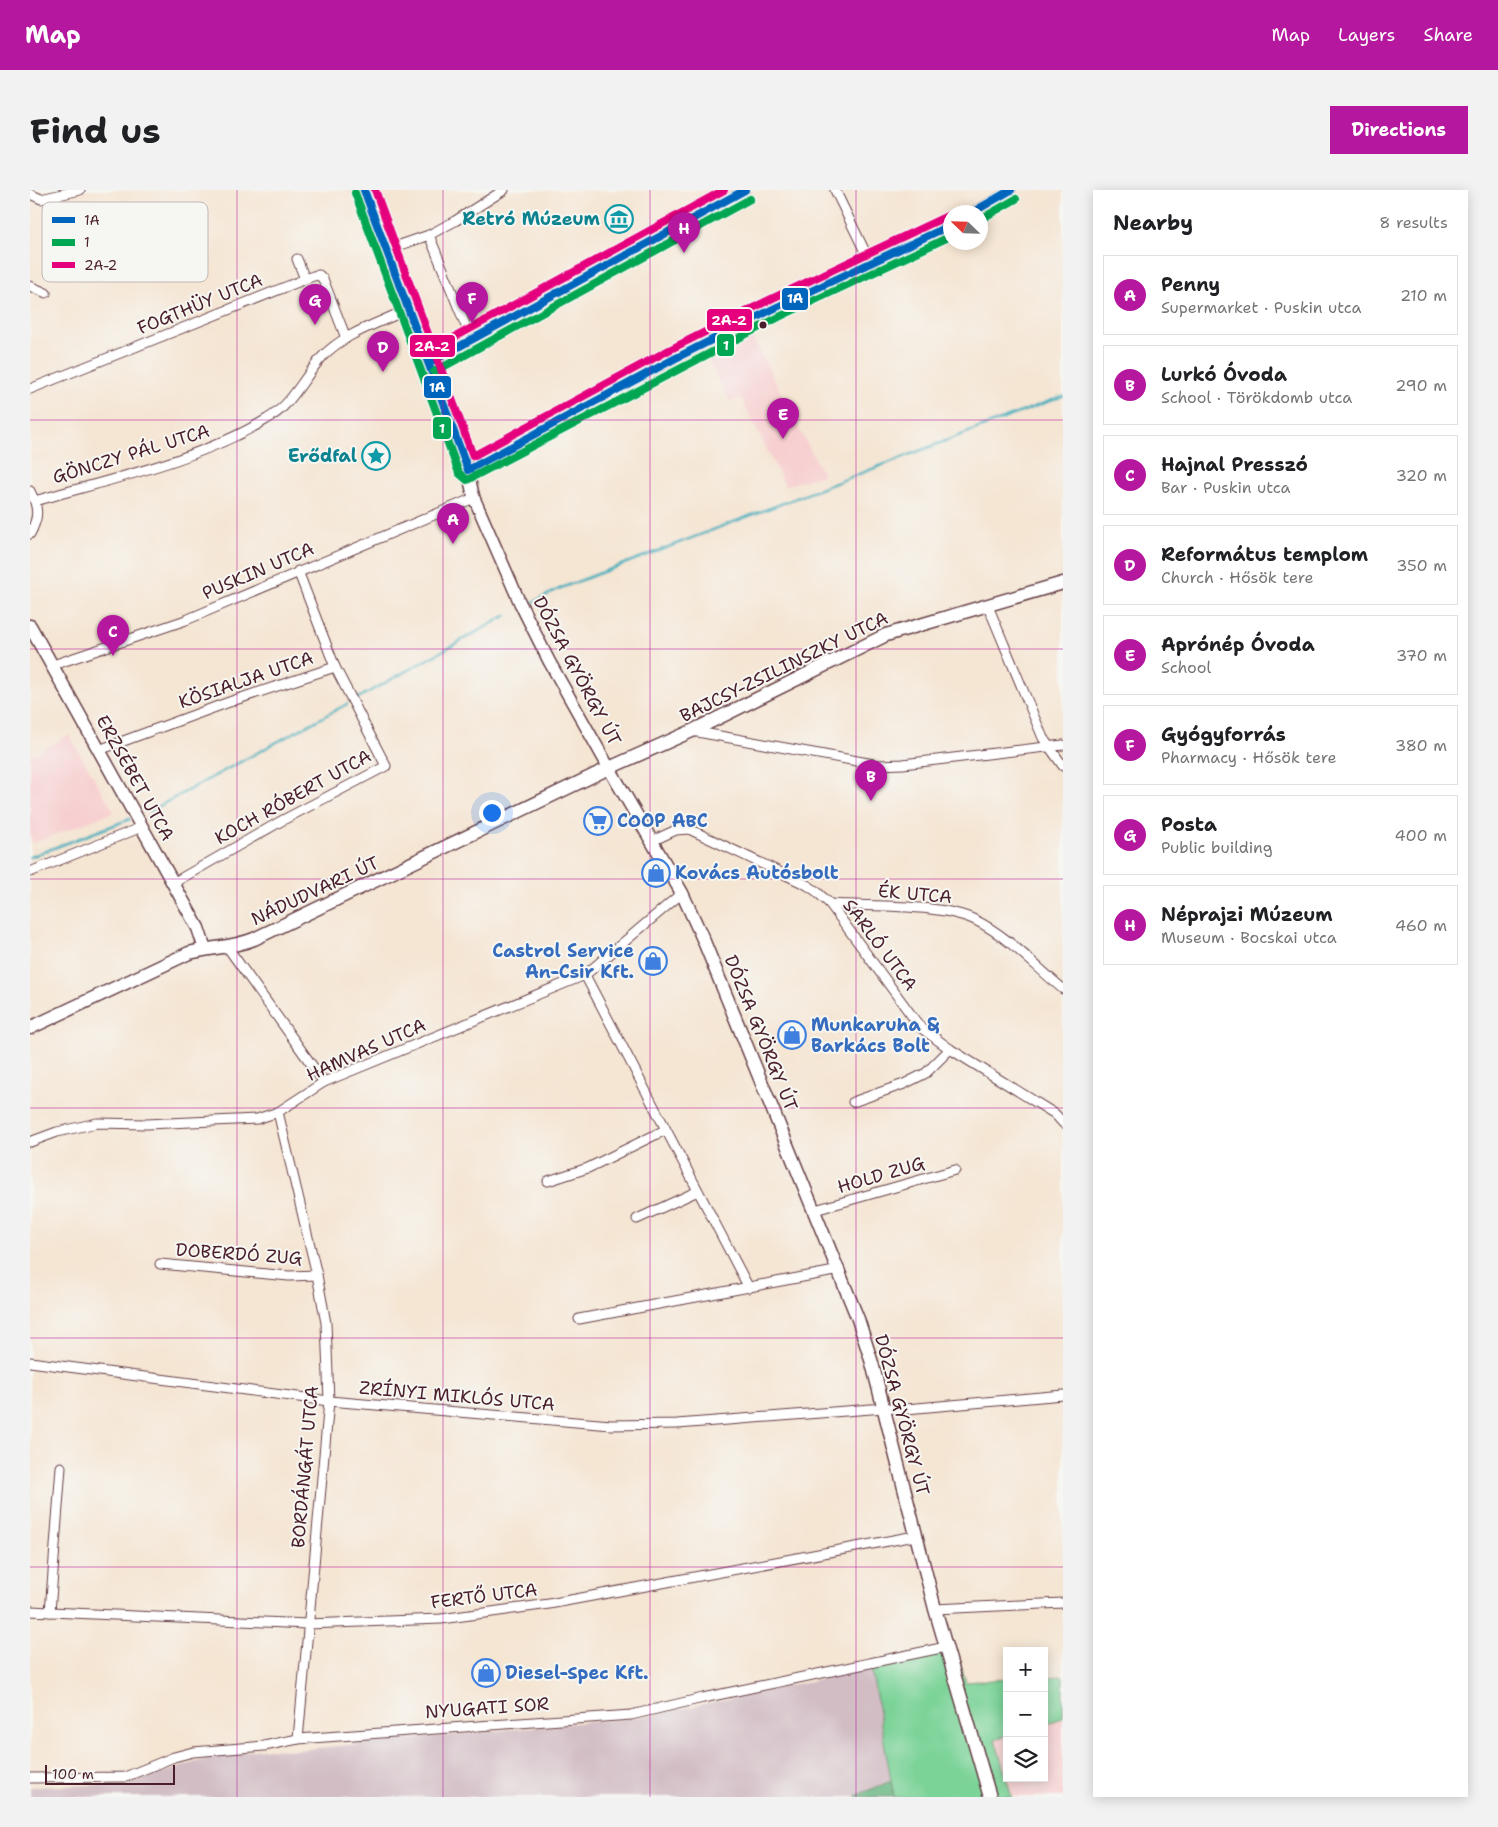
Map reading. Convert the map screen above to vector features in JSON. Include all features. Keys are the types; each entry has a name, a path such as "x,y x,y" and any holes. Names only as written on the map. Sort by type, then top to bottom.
{"main road":[{"name":"BAJCSY-ZSILINSZKY UTCA","path":"609,768 692,731 886,635 1062,584"},
{"name":"ERZSÉBET UTCA","path":"30,626 198,928 205,949"},
{"name":"DÓZSA GYÖRGY ÚT","path":"609,768 682,893 703,938 840,1270 872,1363 935,1610 990,1797"},
{"name":"NÁDUDVARI ÚT","path":"30,1028 180,957 205,949 228,948 254,939 609,768"}],"street":[{"path":"30,194 41,199 80,190"},
{"name":"DÓZSA GYÖRGY ÚT","path":"364,190 467,467 474,498 548,661 609,768"},
{"path":"386,250 428,235 455,221 504,190"},
{"path":"429,363 744,190"},
{"path":"835,190 871,264"},
{"path":"985,205 1011,190"},
{"path":"467,467 777,307 943,228"},
{"path":"428,235 472,341"},
{"path":"297,259 303,280 318,276 323,279 346,338"},
{"name":"FOGTHÜY UTCA","path":"30,389 303,280"},
{"path":"30,286 46,293"},
{"name":"GÖNCZY PÁL UTCA","path":"30,534 38,516 35,501 126,475 222,443 267,420 283,407 323,356 346,338 408,309"},
{"path":"30,491 35,501"},
{"name":"PUSKIN UTCA","path":"53,665 186,620 298,570 474,498"},
{"name":"KÖSIALJA UTCA","path":"99,750 232,701 334,667 298,570"},
{"path":"988,606 1047,747 1063,766"},
{"name":"KOCH RÓBERT UTCA","path":"173,883 275,824 386,766 334,667"},
{"path":"692,731 879,765 903,764 1063,745"},
{"path":"30,872 142,826"},
{"name":"SARLÓ UTCA","path":"652,841 676,830 689,829 807,885 830,904 920,1026 950,1049 1055,1114 1063,1123"},
{"name":"HAMVAS UTCA","path":"30,1142 57,1132 97,1123 147,1124 257,1119 278,1112 324,1082 585,976 682,893"},
{"name":"ÉK UTCA","path":"830,904 935,910 972,919 999,935 1063,989"},
{"path":"228,948 324,1082"},
{"path":"585,976 750,1288"},
{"path":"853,1102 904,1084 926,1073 950,1049"},
{"name":"BORDÁNGÁT UTCA","path":"278,1112 317,1275 326,1323 329,1401 307,1624 298,1739"},
{"path":"548,1181 588,1168 665,1130"},
{"name":"HOLD ZUG","path":"816,1210 955,1170"},
{"path":"637,1219 698,1191"},
{"name":"DOBERDÓ ZUG","path":"160,1264 289,1276 317,1275"},
{"path":"579,1318 840,1270"},
{"name":"ZRÍNYI MIKLÓS UTCA","path":"30,1362 329,1401 611,1425 646,1425 884,1408 906,1409 1063,1395"},
{"path":"50,1612 61,1467"},
{"name":"FERTŐ UTCA","path":"30,1611 307,1624 441,1619 539,1605 915,1536"},
{"path":"935,1610 1063,1603"},
{"name":"NYUGATI SOR","path":"30,1778 125,1777 174,1757 193,1752 264,1746 298,1739 631,1715 696,1699 946,1647"}],"shaded area":[{"path":"747,327 823,475 785,486 741,398 730,402 712,368 702,347"},
{"path":"69,735 114,812 33,843 30,835 30,756"},
{"path":"871,1668 891,1781 855,1797 30,1797 30,1787 129,1784 221,1754 263,1749 297,1750 649,1716"},
{"path":"1063,1718 1063,1797 1012,1797 1008,1782 1048,1782 1048,1723"},
{"path":"1003,1736 1003,1766 995,1739"}],"green space":[{"path":"955,1650 966,1682 1003,1679 1003,1736 995,1739 1003,1766 1003,1782 1008,1782 1012,1797 894,1797 871,1668"},
{"path":"1063,1676 1063,1718 1048,1723 1048,1692 1048,1677"},
{"path":"891,1781 894,1797 855,1797 855,1796"}],"waterway":[{"path":"533,602 561,588 1063,396"},
{"path":"358,698 507,615"},
{"path":"150,811 347,704"},
{"path":"30,857 130,819"}],"transit line":[{"name":"1A","path":"364,190 468,470 674,359 777,307 943,229"},
{"name":"2A-2","path":"375,190 473,456 669,350 773,298 943,218"},
{"name":"2A-2","path":"424,354 724,190"},
{"name":"1A","path":"429,363 745,190"},
{"name":"1A","path":"985,205 1011,190"},
{"name":"1","path":"355,193 459,473 467,480 781,316 943,240"},
{"name":"1","path":"434,372 750,199"},
{"name":"1","path":"988,215 1016,199"}],"place":[{"name":"Retró Múzeum","path":"619,219"},
{"name":"Néprajzi Múzeum","path":"684,253"},
{"name":"Gyógyforrás","path":"472,323"},
{"name":"Posta","path":"315,325"},
{"name":"Református templom","path":"383,372"},
{"name":"Aprónép Óvoda","path":"783,439"},
{"name":"Erődfal","path":"376,456"},
{"name":"Penny","path":"453,544"},
{"name":"Hajnal Presszó","path":"113,656"},
{"name":"Lurkó Óvoda","path":"871,801"},
{"name":"COOP ABC","path":"598,821"},
{"name":"Kovács Autósbolt","path":"656,873"},
{"name":"Castrol Service An-Csir Kft.","path":"653,961"},
{"name":"Munkaruha & Barkács Bolt","path":"792,1035"},
{"name":"Diesel-Spec Kft.","path":"486,1673"}]}
